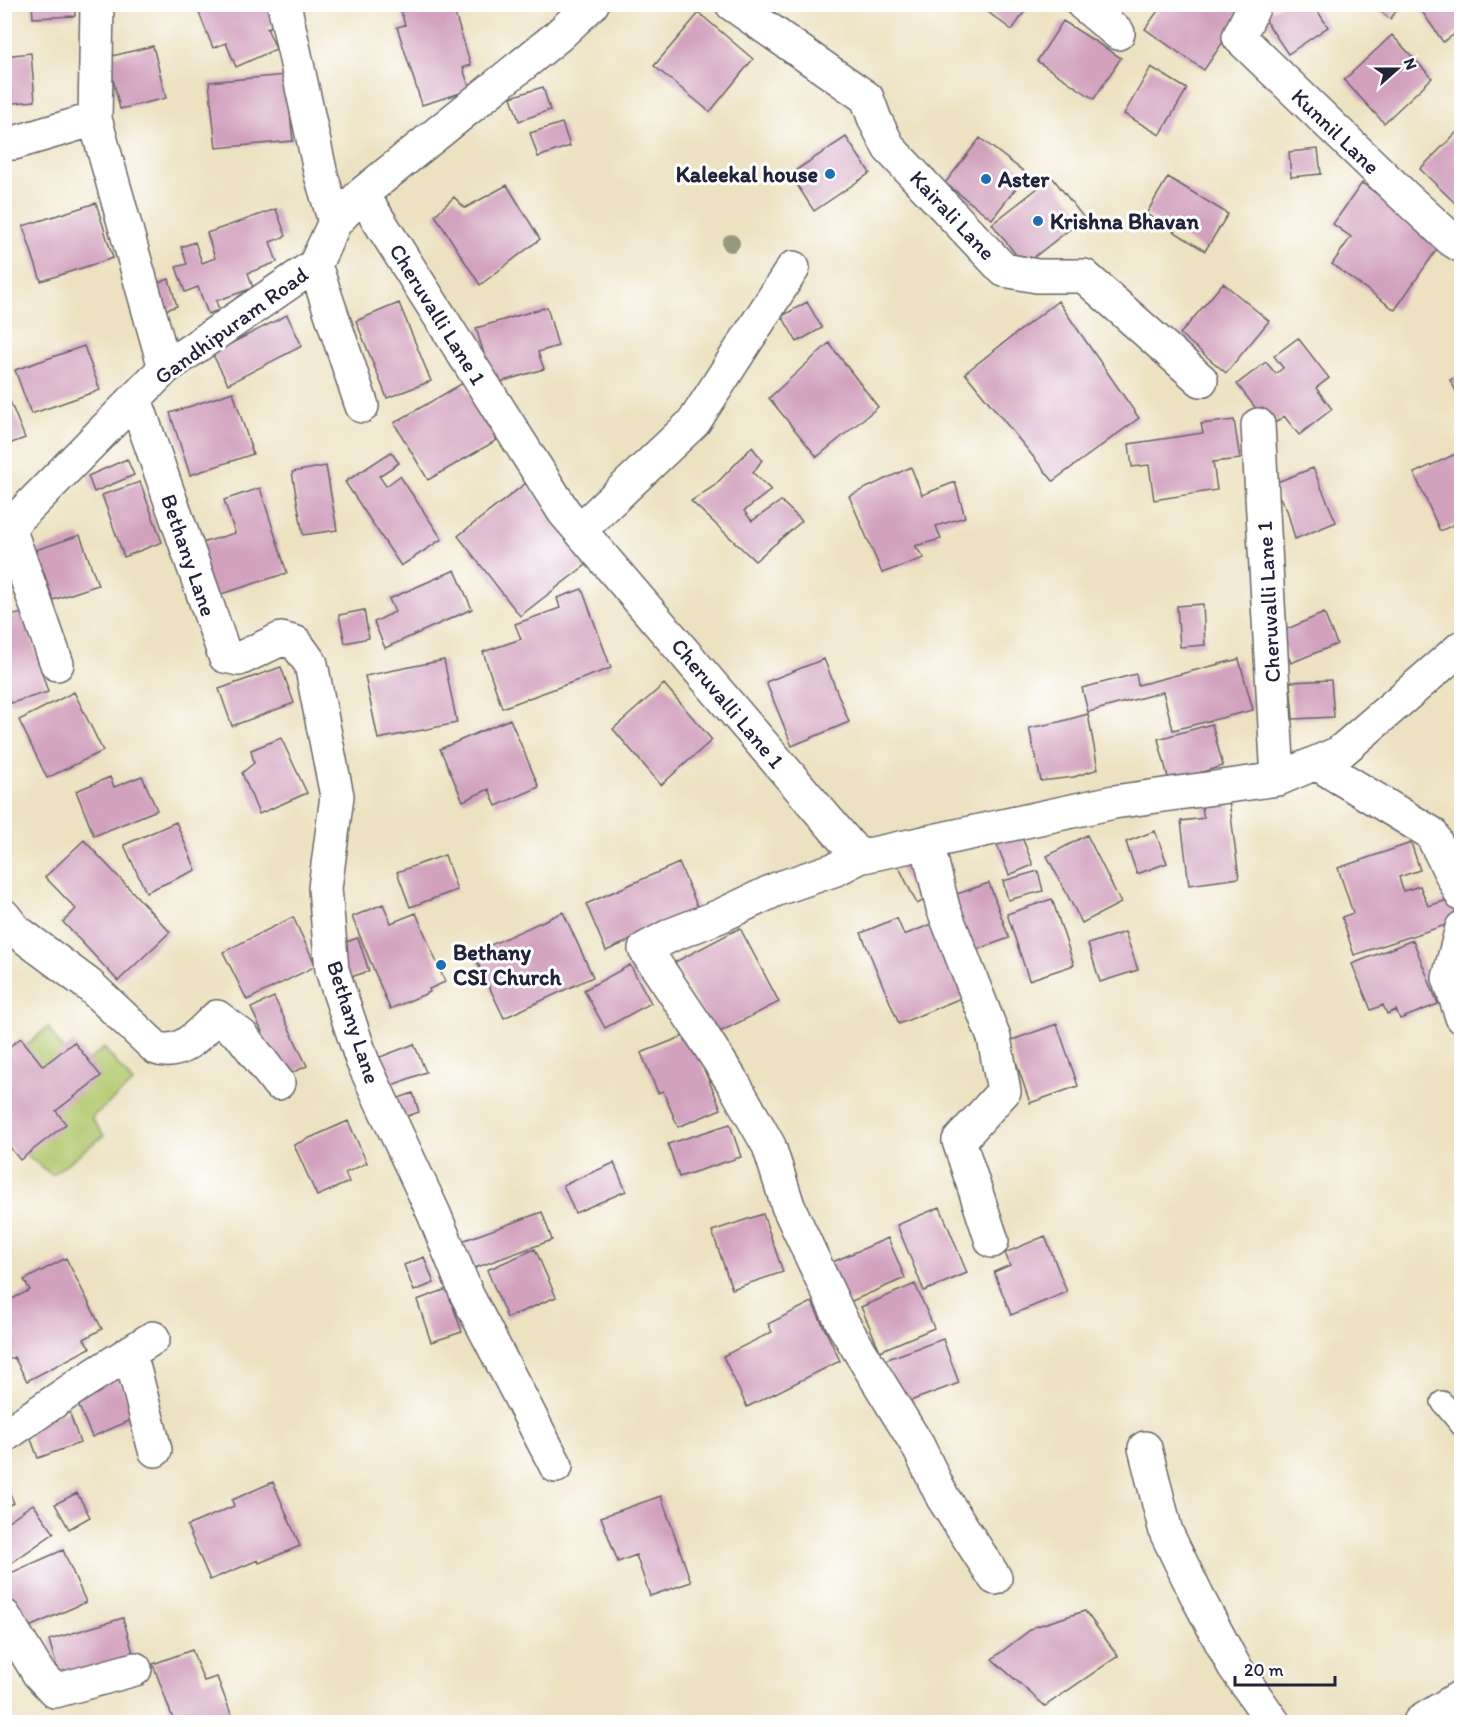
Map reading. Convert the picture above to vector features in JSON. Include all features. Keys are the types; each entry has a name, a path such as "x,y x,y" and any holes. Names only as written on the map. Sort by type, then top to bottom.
{"street":[{"path":"97,4 95,119 165,368"},
{"path":"284,4 321,175 335,222"},
{"name":"Gandhipuram Road","path":"7,530 165,368 315,265 335,222 362,194 558,36 592,4"},
{"name":"Kairali Lane","path":"732,4 867,98 889,148 1004,270 1037,276 1084,276 1201,380"},
{"path":"1083,4 1118,33"},
{"name":"Kunnil Lane","path":"1256,4 1239,37 1403,195 1461,246"},
{"path":"14,143 95,119"},
{"name":"Cheruvalli Lane 1","path":"362,194 564,512 858,857"},
{"path":"315,265 362,406"},
{"path":"580,530 694,422 793,268"},
{"name":"Bethany Lane","path":"135,399 225,656 239,659 281,639 296,643 311,664 337,796 326,888 332,970 362,1060 434,1214 467,1295 556,1466"},
{"name":"Cheruvalli Lane 1","path":"1258,425 1278,779"},
{"path":"7,530 57,663"},
{"path":"995,1578 943,1498 918,1446 843,1324 788,1206 769,1146 735,1086 645,949 777,889 836,869 858,857 1113,802 1278,779 1338,753 1461,647"},
{"path":"1316,763 1431,833 1461,895"},
{"path":"927,842 943,908 994,1038 1004,1091 959,1141 992,1241"},
{"path":"4,916 15,930 90,985 156,1048 174,1051 182,1047 217,1017 242,1036 278,1083"},
{"path":"1461,928 1449,978 1461,1017"},
{"path":"4,1437 80,1384 141,1346 156,1450"},
{"path":"1144,1448 1166,1532 1234,1666 1273,1722"},
{"path":"4,1616 39,1674 54,1691 135,1669"},
{"path":"1420,1722 1461,1696"}],"lane":[{"path":"1442,1402 1461,1426"}],"green space":[{"path":"48,1027 76,1070 104,1048 133,1083 91,1118 104,1135 52,1175 20,1150 4,1065"}],"building":[{"path":"4,4 28,4 28,7 4,8"},
{"path":"32,4 74,4 75,16 33,18"},
{"path":"218,4 281,4 287,20 267,28 276,49 236,67 226,43 213,48 199,13"},
{"path":"399,4 452,4 471,65 463,68 470,90 422,105 397,27 405,25"},
{"path":"977,4 1030,4 1012,30"},
{"path":"1281,4 1313,4 1328,27 1288,54 1263,17"},
{"path":"1371,4 1402,4 1390,19"},
{"path":"1429,4 1462,4 1462,29 1443,42 1421,10"},
{"path":"1162,5 1248,5 1204,70 1145,29"},
{"path":"699,13 753,59 710,112 654,66"},
{"path":"1063,21 1121,58 1094,99 1037,61"},
{"path":"1392,35 1432,78 1384,123 1344,80"},
{"path":"153,46 166,98 120,109 108,57"},
{"path":"31,53 35,101 4,104 4,56"},
{"path":"1151,67 1187,89 1160,135 1124,114"},
{"path":"286,75 293,141 216,148 209,82"},
{"path":"543,87 550,110 519,121 511,97"},
{"path":"562,123 570,146 538,157 530,133"},
{"path":"1462,127 1462,198 1456,204 1420,169"},
{"name":"Kaleekal house","path":"846,137 870,173 814,211 790,174"},
{"name":"Aster","path":"980,138 1027,174 992,219 945,183"},
{"path":"1318,149 1321,174 1291,177 1289,152"},
{"name":"Krishna Bhavan","path":"1052,177 1084,218 1024,265 992,224"},
{"path":"1168,177 1228,214 1205,251 1146,214"},
{"path":"1362,183 1442,242 1395,310 1332,264 1351,237 1333,224"},
{"path":"507,185 540,239 480,285 435,215 454,197 465,208"},
{"path":"96,203 113,258 41,281 23,226"},
{"path":"276,209 286,236 270,242 277,262 248,273 253,288 216,301 219,310 208,314 198,287 185,292 176,267 187,264 181,247 195,242 202,263 215,258 207,233"},
{"path":"169,279 177,306 162,311 155,284"},
{"path":"1223,283 1269,321 1226,373 1180,334"},
{"path":"1058,301 1139,418 1053,481 965,373"},
{"path":"807,302 822,328 797,342 782,316"},
{"path":"399,303 431,381 387,398 356,321"},
{"path":"547,307 558,346 538,352 544,369 493,384 476,328"},
{"path":"287,315 302,346 228,384 212,353"},
{"path":"1298,338 1329,378 1316,388 1332,409 1299,435 1284,416 1270,427 1237,384 1266,362 1276,374 1283,368 1274,356"},
{"path":"829,343 878,407 817,457 769,398"},
{"path":"84,346 100,390 31,414 15,370"},
{"path":"1462,374 1462,402 1450,380"},
{"path":"463,383 497,440 428,480 394,423"},
{"path":"233,392 253,454 190,475 170,413"},
{"path":"9,399 25,438 4,446 4,401"},
{"path":"1234,420 1240,459 1213,462 1217,490 1154,500 1149,465 1132,467 1129,444 1203,433 1201,424"},
{"path":"752,447 762,460 753,473 771,490 744,511 752,521 781,501 802,521 755,561 691,501 714,486"},
{"path":"391,452 399,463 379,476 386,486 400,476 442,539 401,566 345,482"},
{"path":"1460,452 1462,455 1462,521 1440,531 1414,473"},
{"path":"127,459 134,475 94,492 88,476"},
{"path":"326,466 337,530 303,535 292,472"},
{"path":"911,467 922,495 955,482 965,517 936,526 941,539 915,546 924,558 882,573 849,496"},
{"path":"1313,468 1336,522 1295,539 1287,510 1272,484"},
{"path":"140,482 162,542 124,557 102,495"},
{"path":"526,483 587,564 520,616 458,536"},
{"path":"260,488 287,573 212,597 195,545 235,533 224,500"},
{"path":"80,535 98,585 53,600 36,550"},
{"path":"455,570 472,609 385,648 374,622 395,612 389,599"},
{"path":"582,589 611,668 502,708 483,652 521,639 515,624 560,608 557,598"},
{"path":"1203,604 1205,645 1180,647 1177,606"},
{"path":"364,610 369,638 345,643 339,615"},
{"path":"23,613 48,692 11,703 4,691 4,617"},
{"path":"1324,613 1337,644 1291,663 1278,633"},
{"path":"824,659 849,722 792,746 766,682"},
{"path":"1239,659 1253,710 1173,730 1163,692 1088,712 1082,688 1136,674 1138,685"},
{"path":"444,660 457,723 378,739 365,676"},
{"path":"281,667 294,703 232,726 219,689"},
{"path":"1331,680 1334,717 1293,719 1290,682"},
{"path":"664,684 712,740 661,785 613,729"},
{"path":"74,692 103,751 47,778 19,720"},
{"path":"1088,714 1098,769 1074,777 1041,781 1029,728"},
{"path":"510,719 539,787 496,806 489,789 463,801 440,749"},
{"path":"1212,724 1223,766 1169,781 1158,739"},
{"path":"281,738 307,793 259,814 242,773 254,763 251,750"},
{"path":"142,776 157,810 94,836 76,791 110,777 114,787"},
{"path":"1229,800 1239,878 1189,885 1181,821 1204,818 1201,803"},
{"path":"176,822 196,870 146,892 124,845"},
{"path":"1018,827 1033,865 1009,875 994,837"},
{"path":"1155,831 1167,863 1137,874 1126,842"},
{"path":"1087,835 1121,903 1082,923 1047,856"},
{"path":"84,840 170,932 118,981 63,922 76,909 45,877"},
{"path":"1411,843 1420,870 1399,877 1403,891 1420,886 1428,906 1451,899 1458,921 1354,955 1342,917 1353,913 1338,868"},
{"path":"445,855 457,890 410,907 397,872"},
{"path":"913,855 933,896 917,904 897,863"},
{"path":"679,863 699,910 606,951 586,904"},
{"path":"1038,871 1043,891 1008,900 1003,881"},
{"path":"989,883 1009,938 968,953 948,897"},
{"path":"1052,899 1074,965 1029,980 1007,914"},
{"path":"383,904 391,923 416,913 445,982 429,989 430,992 390,1009 352,917"},
{"path":"563,912 593,977 504,1018 473,953"},
{"path":"293,917 316,966 247,1000 223,952"},
{"path":"897,918 904,935 937,922 968,995 899,1024 861,933"},
{"path":"740,928 779,1002 714,1035 675,962"},
{"path":"1125,932 1138,970 1100,982 1088,944"},
{"path":"358,938 369,971 342,980 331,947"},
{"path":"1413,940 1438,1004 1400,1019 1396,1010 1387,1014 1383,1005 1371,1010 1352,964"},
{"path":"630,965 651,1003 605,1028 584,990"},
{"path":"274,997 307,1066 283,1077 251,1008"},
{"path":"1057,1024 1078,1086 1030,1103 1009,1041"},
{"path":"689,1034 721,1109 678,1127 663,1091 658,1093 641,1053"},
{"path":"21,1038 43,1066 74,1042 101,1076 56,1111 66,1124 20,1160 4,1140 4,1051"},
{"path":"414,1044 426,1072 382,1089 370,1061"},
{"path":"413,1093 419,1112 399,1119 393,1100"},
{"path":"348,1121 367,1163 345,1173 349,1182 317,1196 294,1145"},
{"path":"730,1124 741,1157 679,1177 668,1144"},
{"path":"614,1163 626,1191 575,1213 563,1185"},
{"path":"940,1207 967,1273 924,1291 897,1225"},
{"path":"542,1212 552,1240 472,1269 462,1241"},
{"path":"763,1214 783,1272 732,1289 712,1231"},
{"path":"1045,1236 1067,1292 1011,1315 994,1272 1010,1265 1005,1253"},
{"path":"888,1238 905,1278 845,1304 828,1264"},
{"path":"535,1249 556,1297 507,1318 487,1270"},
{"path":"424,1257 434,1283 414,1291 404,1265"},
{"path":"66,1258 102,1329 84,1339 90,1348 27,1381 14,1357 4,1362 4,1303 30,1290 24,1280"},
{"path":"915,1284 934,1328 880,1351 861,1307"},
{"path":"447,1289 462,1332 431,1342 417,1300"},
{"path":"812,1302 840,1361 747,1407 723,1356 772,1332 768,1324"},
{"path":"943,1339 959,1383 902,1404 885,1360"},
{"path":"115,1371 136,1418 92,1437 72,1390"},
{"path":"69,1411 80,1443 38,1458 26,1426"},
{"path":"4,1481 14,1503 4,1507"},
{"path":"273,1482 300,1546 210,1580 187,1526 234,1506 232,1500"},
{"path":"77,1493 90,1517 69,1529 55,1504"},
{"path":"661,1496 691,1582 650,1596 636,1555 618,1562 601,1517"},
{"path":"33,1504 54,1533 4,1568 4,1524"},
{"path":"63,1550 86,1602 20,1631 4,1598 4,1576"},
{"path":"1085,1611 1118,1656 1045,1706 992,1659 1034,1627"},
{"path":"123,1618 135,1660 61,1682 49,1640"},
{"path":"192,1650 204,1681 217,1677 234,1722 174,1722 153,1664"}],"place":[{"name":"Kaleekal house","path":"830,174"},
{"name":"Aster","path":"986,179"},
{"name":"Krishna Bhavan","path":"1038,221"},
{"name":"Bethany CSI Church","path":"441,965"}]}
